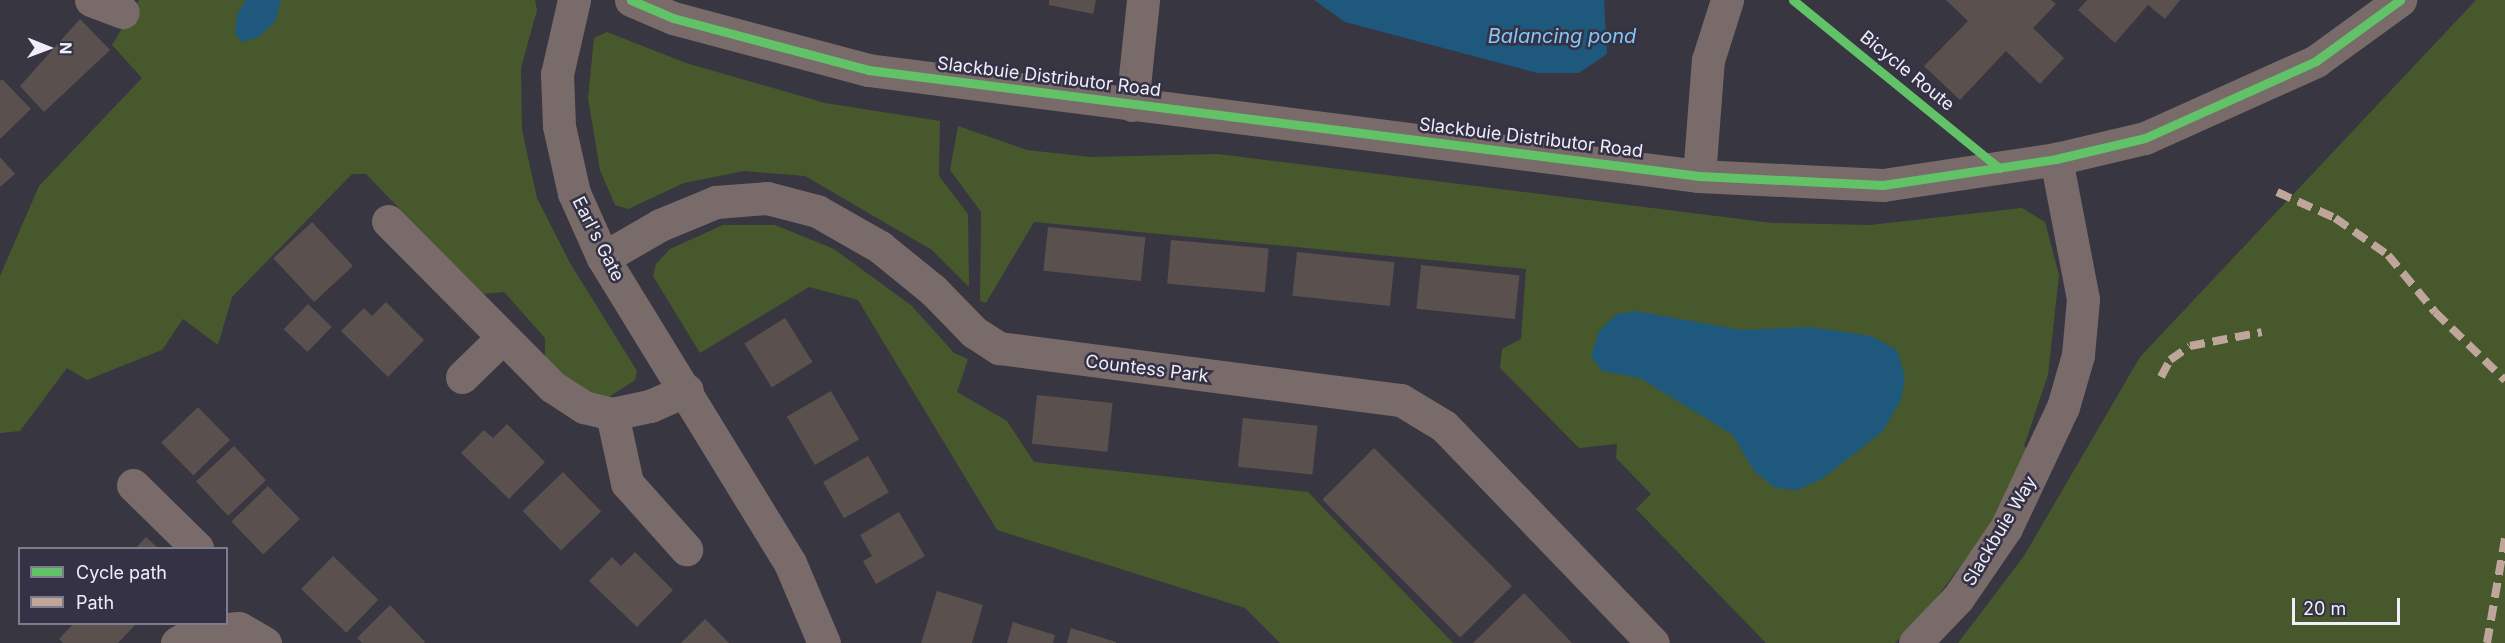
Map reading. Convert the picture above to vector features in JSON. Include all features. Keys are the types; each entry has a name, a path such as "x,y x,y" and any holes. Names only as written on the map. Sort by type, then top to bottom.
{"street":[{"path":"91,0 123,12"},
{"name":"Earl's Gate","path":"574,0 557,74 559,126 574,193 603,258 687,390 790,563 824,643"},
{"name":"Slackbuie Distributor Road","path":"631,0 673,18 868,70 1699,176 1883,185 2056,159 2145,138 2182,124 2316,61 2400,0"},
{"path":"1132,105 1143,0"},
{"path":"1699,176 1708,60 1727,0"},
{"name":"Slackbuie Way","path":"1915,643 1958,598 2006,528 2041,462 2066,396 2078,355 2083,298 2056,159"},
{"name":"Countess Park","path":"603,258 660,225 716,202 767,198 817,211 880,247 933,290 974,332 999,348 1401,400 1444,426 1653,643"},
{"path":"388,222 553,387 584,407 612,414 650,406 687,390"},
{"path":"462,377 503,337"},
{"path":"612,414 627,483 686,549"},
{"path":"133,485 195,547"},
{"path":"177,643 195,632 220,627 238,628 265,643"}],"green space":[{"path":"139,0 535,0 537,10 521,68 522,130 537,198 570,263 637,371 635,380 609,397 581,390 545,359 545,338 504,292 482,294 366,174 352,174 232,297 218,345 183,319 162,350 87,380 67,368 20,431 0,433 0,276 39,186 142,78 112,45"},
{"path":"2476,0 2505,0 2505,643 1958,643 2024,556 2140,357"},
{"path":"607,32 686,63 825,103 940,121 939,176 968,214 969,287 932,250 805,176 744,171 684,183 628,209 615,205 600,170 588,98 594,38"},
{"path":"958,126 1027,150 1090,157 1218,154 1772,223 1870,225 2022,208 2045,222 2059,275 2048,375 2024,446 2031,453 1995,520 1925,613 1895,643 1766,643 1636,509 1651,494 1616,458 1617,444 1579,448 1500,368 1502,349 1521,339 1526,269 1034,222 986,303 980,301 981,212 950,170"},
{"path":"723,225 775,225 834,249 912,306 954,353 968,359 957,392 1007,421 1034,462 1308,492 1453,643 1280,643 1245,608 997,530 858,300 809,287 700,353 653,276 656,264 670,249"}],"water":[{"path":"246,0 281,0 275,22 257,38 242,42 235,33 237,15"},
{"name":"Balancing pond","path":"1314,0 1604,0 1607,54 1579,73 1537,73 1345,22"},
{"path":"1636,311 1741,330 1810,327 1871,336 1897,350 1905,377 1901,400 1882,432 1822,479 1797,490 1775,488 1754,471 1733,435 1640,378 1602,371 1591,356 1599,331 1617,314"}],"building":[{"path":"1049,0 1096,0 1093,14 1049,5"},
{"path":"1946,0 2051,0 2056,4 2033,28 2064,58 2040,84 2006,51 1960,100 1924,66 1968,21"},
{"path":"2087,0 2180,0 2165,19 2148,5 2115,43 2078,10"},
{"path":"80,19 110,50 44,112 20,86"},
{"path":"2,79 31,109 0,139 0,81"},
{"path":"0,157 15,174 0,187"},
{"path":"312,222 353,266 314,302 273,258"},
{"path":"1048,227 1145,237 1141,281 1043,271"},
{"path":"1171,240 1269,249 1265,292 1167,284"},
{"path":"1297,252 1394,262 1390,306 1292,296"},
{"path":"1421,265 1519,275 1515,319 1416,309"},
{"path":"386,302 424,340 388,377 341,331 364,308 372,316"},
{"path":"308,304 332,327 307,352 284,329"},
{"path":"785,318 813,362 772,388 744,343"},
{"path":"831,391 859,439 815,465 787,416"},
{"path":"1037,395 1113,403 1107,452 1032,444"},
{"path":"198,407 230,440 193,476 161,442"},
{"path":"1243,418 1318,426 1312,475 1238,467"},
{"path":"507,424 545,462 509,499 461,453 484,430 493,438"},
{"path":"234,446 266,480 228,516 196,481"},
{"path":"1374,448 1512,586 1460,638 1322,500"},
{"path":"868,456 889,492 844,518 823,482"},
{"path":"563,472 601,512 561,550 523,511"},
{"path":"268,486 300,519 263,555 231,521"},
{"path":"899,512 925,556 876,584 863,561 872,556 860,535"},
{"path":"146,537 157,547 137,547"},
{"path":"635,552 673,590 637,627 589,581 612,557 621,566"},
{"path":"333,556 378,600 346,633 301,589"},
{"path":"937,591 983,605 972,643 921,643"},
{"path":"1524,593 1572,643 1473,643"},
{"path":"390,605 424,643 362,643 357,638"},
{"path":"705,619 729,643 681,643"},
{"path":"1013,622 1055,635 1053,643 1007,643"},
{"path":"72,625 135,625 118,643 63,643 59,639"},
{"path":"1071,628 1116,642 1116,643 1067,643"}],"marked path":[{"path":"2277,192 2335,218 2388,255 2435,312 2505,380"},
{"path":"2161,377 2170,360 2190,346 2262,332"},
{"path":"2487,643 2505,539"}],"cycle path":[{"path":"631,0 673,18 868,70 1699,176 1883,185 2056,159 2145,138 2316,61 2400,0"},
{"name":"Bicycle Route","path":"1793,0 1999,168"}]}
